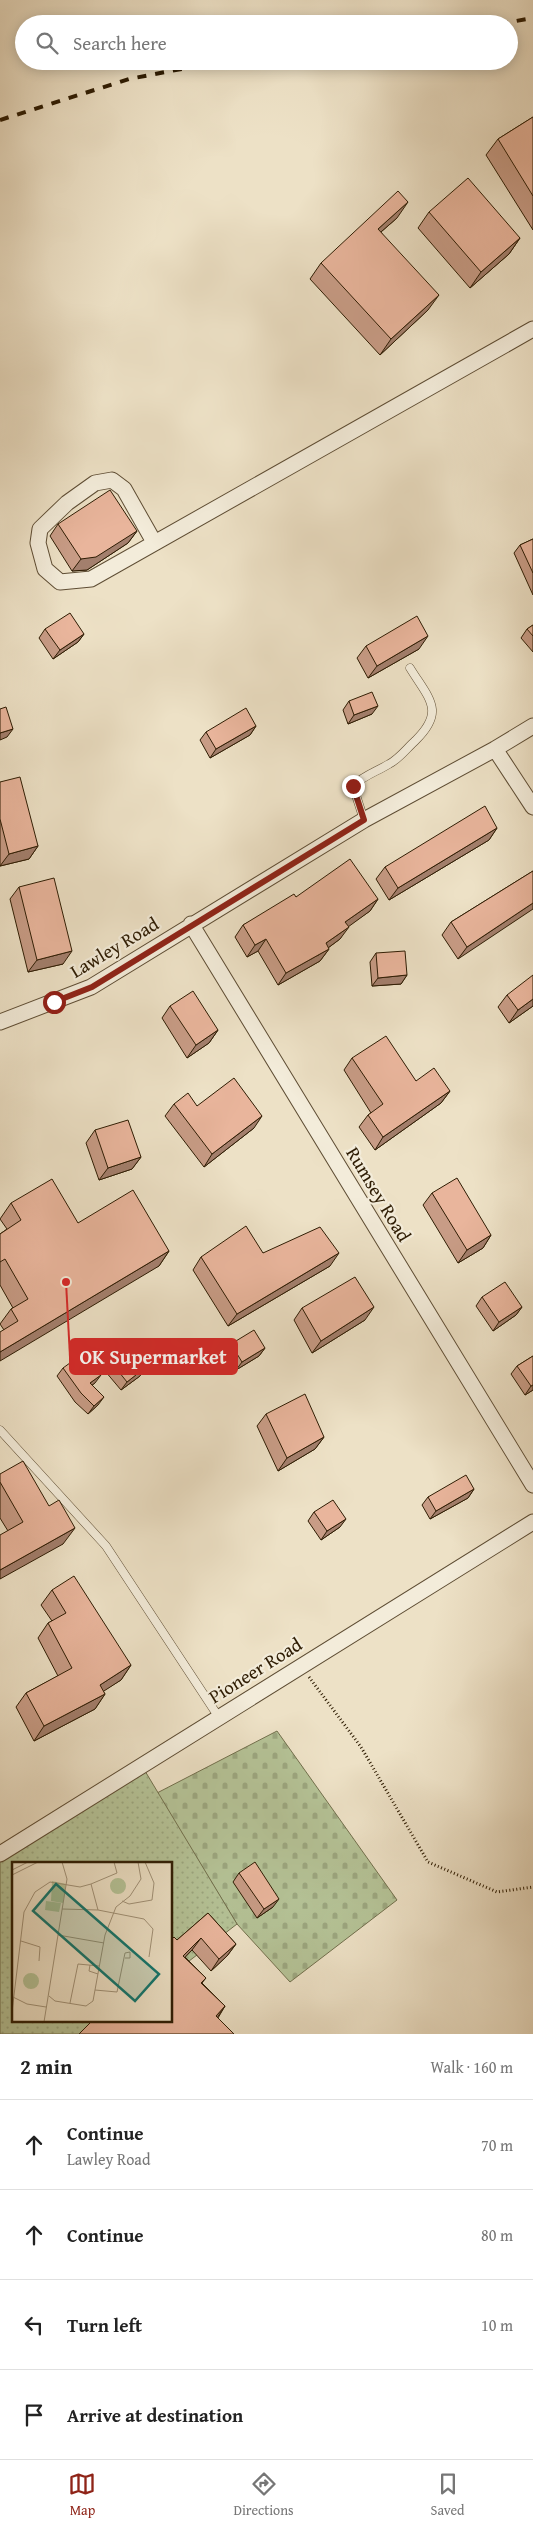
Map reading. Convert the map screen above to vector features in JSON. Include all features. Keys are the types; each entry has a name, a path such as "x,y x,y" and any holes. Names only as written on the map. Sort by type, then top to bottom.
{"street":[{"path":"154,542 124,489 112,480 95,484 67,503 40,529 38,543 45,569 60,582 91,579 533,329"},
{"name":"Lawley Road","path":"0,1022 92,987 191,924 364,820 495,749 533,726"},
{"path":"495,749 533,808"},
{"name":"Rumsey Road","path":"191,924 533,1484"},
{"name":"Pioneer Road","path":"0,1854 218,1716 533,1522"}],"lane":[{"path":"364,820 353,786 363,776 390,764 427,730 432,721 431,704 410,668"},
{"path":"0,1430 106,1546 218,1716"}],"path":[{"path":"300,1665 361,1748 428,1862 498,1892 533,1887"}],"green space":[{"path":"277,1731 397,1900 290,1982 237,1924 157,1793"},
{"path":"142,1766 237,1924 172,1974 172,1862 12,1862 12,2022 111,2022 96,2034 0,2034 0,1854"}],"building":[{"path":"533,117 533,196 498,139"},
{"path":"468,178 520,238 481,272 429,212"},
{"path":"398,191 408,202 378,229 439,295 391,339 321,263"},
{"path":"110,490 137,531 96,557 81,559 58,524"},
{"path":"533,539 533,573 520,545"},
{"path":"70,613 84,634 60,650 45,629"},
{"path":"417,616 428,636 377,666 366,646"},
{"path":"533,625 533,636 527,629"},
{"path":"372,692 378,706 354,715 349,701"},
{"path":"6,707 13,729 0,733 0,709"},
{"path":"246,708 256,726 216,749 206,732"},
{"path":"20,777 38,846 9,854 0,819 0,782"},
{"path":"485,806 497,828 398,888 385,867"},
{"path":"350,859 378,899 345,922 349,927 326,943 329,949 286,973 266,939 255,945 243,925 294,894 296,897"},
{"path":"533,871 533,903 467,947 451,922"},
{"path":"54,878 72,951 37,960 19,887"},
{"path":"405,951 407,975 378,978 376,953"},
{"path":"533,975 533,999 518,1010 507,995"},
{"path":"193,991 218,1030 196,1045 170,1006"},
{"path":"386,1036 416,1081 434,1068 450,1091 383,1137 368,1115 383,1104 352,1058"},
{"path":"234,1078 262,1116 212,1154 174,1104 188,1093 197,1106"},
{"path":"128,1120 141,1157 108,1168 95,1130"},
{"path":"457,1178 491,1235 467,1250 432,1193"},
{"path":"52,1179 78,1223 133,1190 169,1251 0,1352 0,1332 18,1321 11,1309 28,1299 5,1259 0,1262 0,1234 21,1220 11,1203"},
{"path":"246,1226 263,1253 320,1227 339,1253 237,1314 201,1257"},
{"path":"355,1277 374,1307 321,1341 302,1308"},
{"path":"505,1282 522,1307 499,1322 482,1297"},
{"path":"254,1330 265,1348 242,1362 231,1344"},
{"path":"130,1347 146,1367 127,1382 111,1362"},
{"path":"85,1352 101,1375 90,1383 104,1397 94,1406 81,1393 63,1368"},
{"path":"533,1356 533,1385 531,1386 517,1366"},
{"path":"305,1394 324,1437 287,1458 266,1414"},
{"path":"23,1461 49,1506 59,1500 75,1528 0,1570 0,1535 23,1522 0,1482 0,1474"},
{"path":"466,1475 474,1489 436,1511 428,1497"},
{"path":"333,1500 346,1519 327,1531 314,1512"},
{"path":"74,1576 131,1665 100,1685 105,1694 44,1726 26,1693 72,1668 48,1623 66,1613 52,1590"},
{"path":"255,1862 279,1899 264,1909 239,1873"},
{"path":"208,1913 236,1944 219,1959 201,1938 183,1956 206,1978 201,1983 225,2006 216,2016 234,2034 79,2034 91,2022 172,2022 172,1939 174,1937 177,1940"}],"railway":[{"path":"518,21 533,18"},
{"path":"0,120 129,79 176,70"}],"place":[{"name":"OK Supermarket","path":"66,1282"}],"route":[{"path":"54,1002 92,987 191,924 364,820 353,786"}]}
